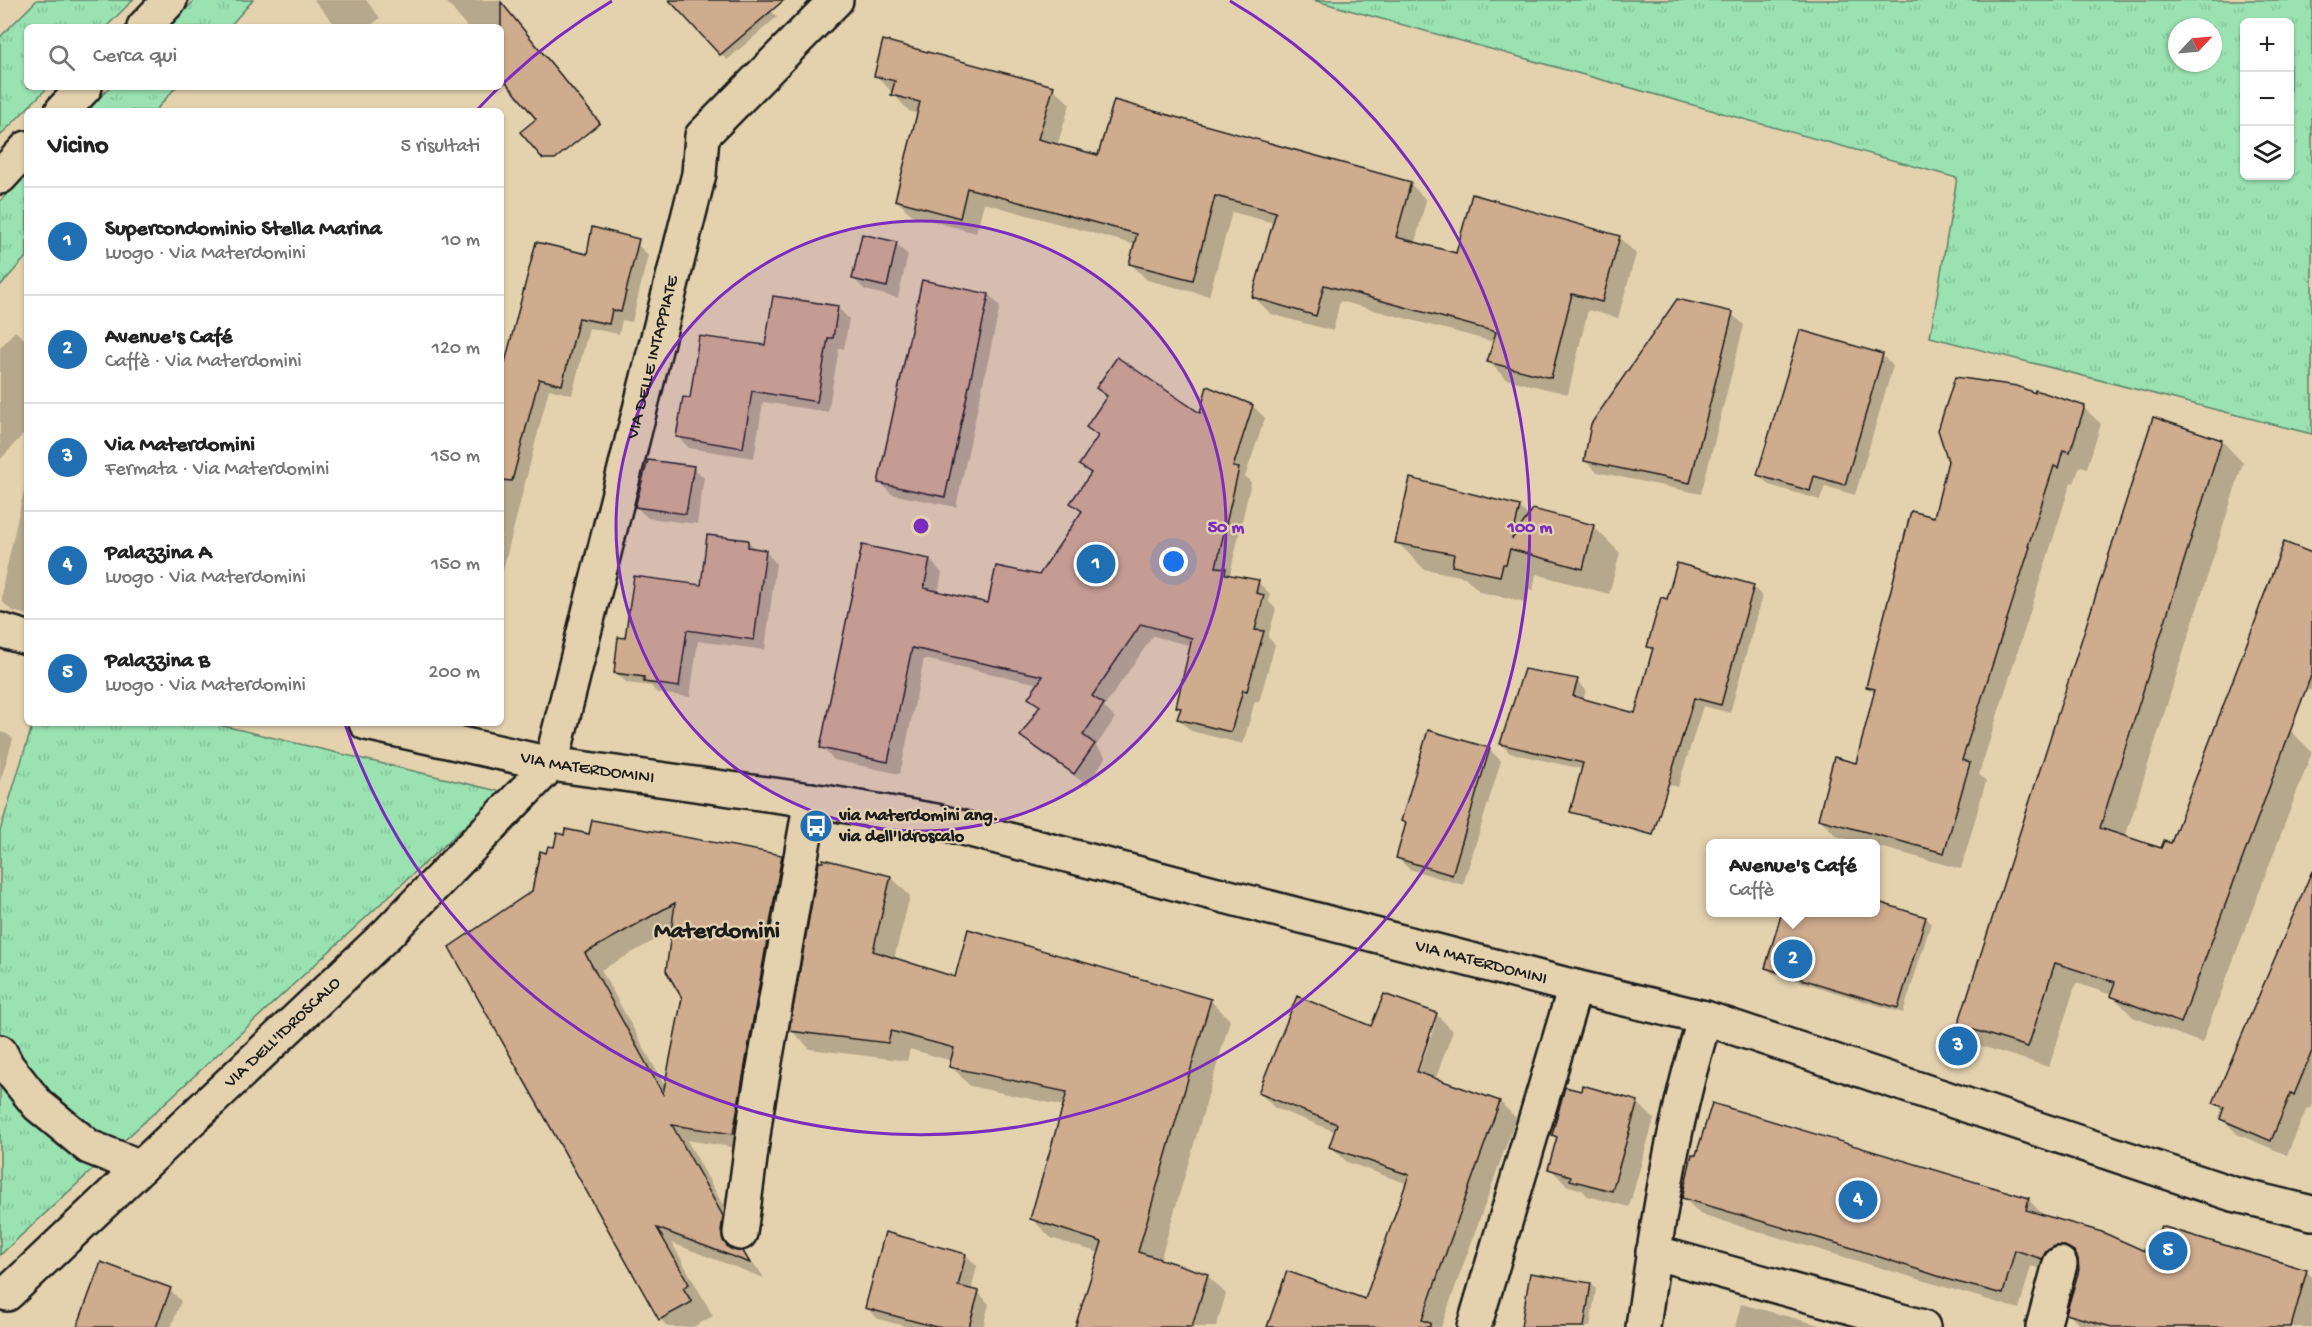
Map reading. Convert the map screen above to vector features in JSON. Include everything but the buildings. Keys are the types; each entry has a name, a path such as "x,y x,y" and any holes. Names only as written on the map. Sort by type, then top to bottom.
{"street":[{"path":"147,24 170,0"},
{"name":"VIA DELLE INTAPPIATE","path":"551,764 699,174 702,136 836,0"},
{"path":"65,108 82,90"},
{"path":"0,177 24,151"},
{"path":"0,630 24,637"},
{"name":"VIA MATERDOMINI","path":"380,726 551,764 811,800 936,821 1575,987 1705,1018 2233,1194 2312,1213"},
{"name":"VIA DELL'IDROSCALO","path":"7,1294 389,932 551,764"},
{"path":"740,1233 756,1113 811,800"},
{"path":"1474,1327 1575,987"},
{"path":"1643,1327 1653,1252 1689,1072 1705,1018"},
{"path":"0,1052 7,1066 38,1105 89,1147 141,1167"},
{"path":"1653,1252 1923,1327"},
{"path":"2043,1327 2060,1264"}],"green space":[{"path":"37,0 133,0 109,24 24,24 24,90 45,90 27,108 24,108 24,112 0,136 0,37"},
{"path":"195,0 253,0 232,24 171,24"},
{"path":"1313,0 2312,0 2312,434 1930,337 1957,178"},
{"path":"107,90 173,90 158,108 90,108"},
{"path":"24,176 24,259 0,286 0,201"},
{"path":"32,726 224,726 502,792 0,1255 0,831"}],"place":[{"name":"Supercondominio Stella Marina","path":"1096,564"},
{"name":"via Materdomini ang. via dell'Idroscalo","path":"816,826"},
{"name":"Avenue's Café","path":"1793,959"},
{"name":"Via Materdomini","path":"1958,1046"},
{"name":"Palazzina A","path":"1858,1200"},
{"name":"Palazzina B","path":"2168,1251"}],"district":[{"name":"Materdomini","path":"717,932"}]}
